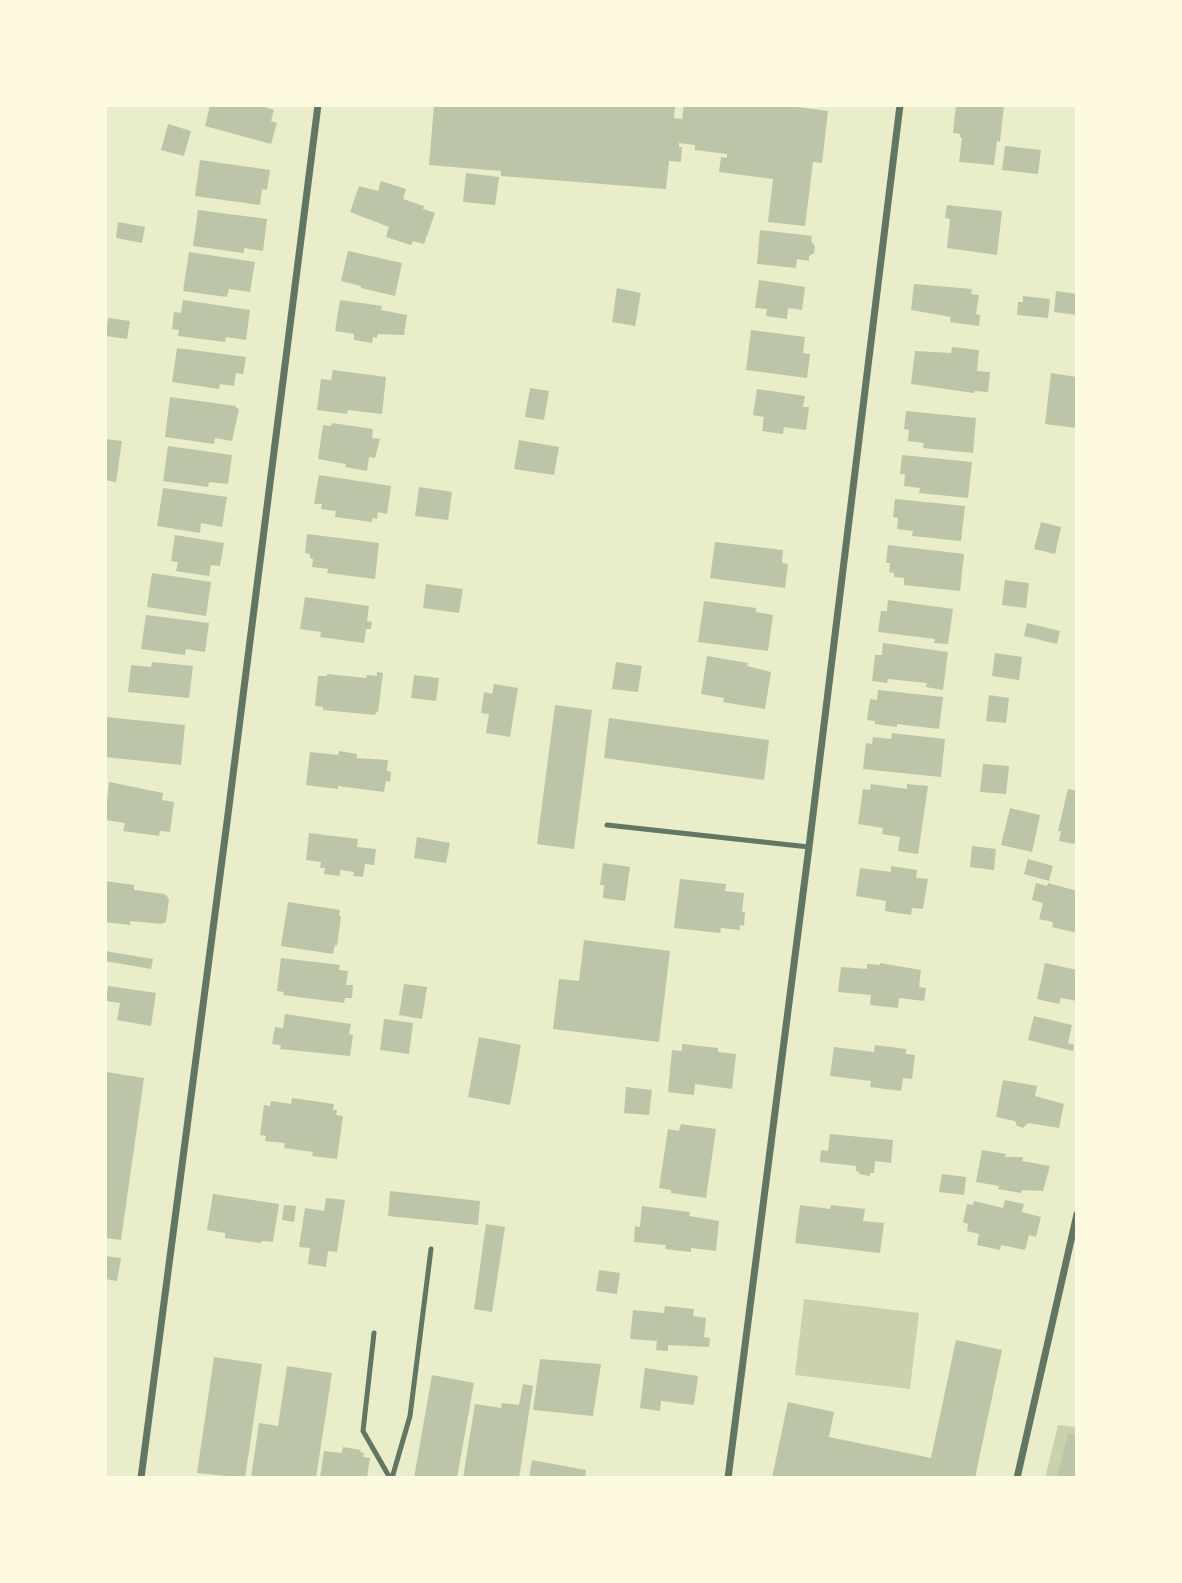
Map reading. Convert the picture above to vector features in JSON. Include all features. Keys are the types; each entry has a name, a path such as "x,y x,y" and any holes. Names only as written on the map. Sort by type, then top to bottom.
{"street":[{"path":"141,1478 267,518 318,105"},
{"path":"727,1478 809,847 900,105"},
{"path":"1017,1478 1077,1214"}],"lane":[{"path":"607,825 809,847"},
{"path":"391,1478 410,1416 432,1249"},
{"path":"374,1333 363,1431 391,1478"}],"green space":[{"path":"804,1299 919,1313 910,1389 795,1375"},
{"path":"1058,1425 1077,1427 1077,1478 1045,1478"}],"building":[{"path":"210,105 258,105 274,110 271,121 277,123 271,144 205,126"},
{"path":"434,105 675,105 674,118 682,119 684,105 781,105 828,111 822,163 813,162 805,226 768,222 773,179 719,172 721,157 727,158 727,154 695,150 695,145 679,143 679,147 682,147 681,162 669,161 666,189 501,176 501,171 429,165"},
{"path":"956,105 1004,105 1000,142 997,141 994,165 959,162 962,138 960,134 953,133"},
{"path":"168,124 191,131 184,156 161,150"},
{"path":"1005,146 1041,150 1038,174 1002,170"},
{"path":"200,160 270,170 267,190 262,189 260,205 195,196"},
{"path":"466,173 499,177 495,205 463,202"},
{"path":"381,181 406,189 403,199 435,213 424,244 413,241 411,245 386,237 389,227 350,212 359,186 378,191"},
{"path":"947,205 1002,211 997,255 947,248 950,219 945,218"},
{"path":"198,210 267,219 263,251 244,248 244,253 193,246"},
{"path":"118,222 145,227 142,243 116,238"},
{"path":"760,230 812,236 814,253 809,256 809,261 797,259 796,268 757,264"},
{"path":"348,251 402,263 395,296 341,281"},
{"path":"189,252 255,262 250,292 229,289 227,297 183,291"},
{"path":"759,280 805,287 802,310 788,308 787,319 766,316 767,309 755,308"},
{"path":"914,284 972,289 971,294 979,295 976,314 980,315 979,326 950,322 951,317 911,310"},
{"path":"617,288 641,293 635,326 612,322"},
{"path":"1056,291 1077,294 1077,315 1054,312"},
{"path":"1023,296 1050,299 1048,318 1017,315 1018,302 1023,302"},
{"path":"183,300 250,310 246,340 226,337 225,342 178,336 179,330 172,329 174,312 181,313"},
{"path":"340,300 382,306 381,310 407,315 404,335 378,334 377,338 373,337 372,343 354,340 354,334 335,331"},
{"path":"108,318 130,321 127,339 106,336"},
{"path":"751,330 805,337 803,353 810,354 807,378 746,370"},
{"path":"952,347 979,350 977,371 990,372 988,392 974,393 911,384 915,351 951,353"},
{"path":"177,348 246,357 243,374 236,373 234,386 220,384 219,389 172,382"},
{"path":"333,370 386,377 382,414 348,410 347,414 317,410 321,379 331,380"},
{"path":"1051,373 1077,377 1077,428 1045,424"},
{"path":"530,388 549,391 544,420 525,417"},
{"path":"757,389 805,396 803,407 809,407 806,430 784,427 783,434 762,431 764,417 753,415"},
{"path":"170,397 236,406 239,409 232,441 215,438 214,444 165,437"},
{"path":"906,411 976,418 973,453 923,448 924,443 908,441 909,430 904,429"},
{"path":"332,423 373,429 372,438 380,439 375,458 369,457 367,471 318,459 323,425 331,426"},
{"path":"105,439 122,441 116,482 105,480"},
{"path":"519,440 559,447 554,475 514,469"},
{"path":"168,446 232,455 228,484 209,482 208,487 163,481"},
{"path":"902,455 972,462 968,498 919,493 920,488 904,486 905,474 900,474"},
{"path":"319,475 391,486 387,514 378,512 377,519 372,518 372,522 335,517 336,511 321,509 322,504 314,504"},
{"path":"419,487 452,492 448,520 415,516"},
{"path":"163,488 227,497 222,527 201,523 200,533 157,526"},
{"path":"895,499 965,506 961,541 912,536 913,531 897,529 898,518 893,517"},
{"path":"1041,522 1061,527 1055,554 1034,549"},
{"path":"307,534 379,543 375,579 327,573 328,569 312,567 313,559 310,554 305,553"},
{"path":"175,535 224,543 220,566 211,565 209,576 176,571 178,562 171,561"},
{"path":"715,542 783,550 782,563 788,564 785,588 710,578"},
{"path":"888,545 964,554 960,591 904,585 904,578 894,577 894,573 889,572 890,563 886,563"},
{"path":"152,573 211,582 206,616 147,607"},
{"path":"1005,580 1029,583 1026,608 1002,605"},
{"path":"426,584 463,589 459,613 423,608"},
{"path":"305,597 369,606 367,621 372,622 371,629 366,629 364,643 320,637 321,632 300,629"},
{"path":"888,600 953,609 948,644 934,643 935,639 878,632 881,611 887,611"},
{"path":"704,601 756,608 756,612 773,615 768,651 698,642"},
{"path":"146,615 209,623 205,652 186,649 185,655 141,649"},
{"path":"1027,623 1060,631 1057,644 1024,636"},
{"path":"883,643 948,652 943,690 926,687 927,683 888,679 887,683 872,681 875,655 882,655"},
{"path":"995,653 1022,657 1019,680 992,676"},
{"path":"707,656 748,663 747,666 771,672 765,709 723,702 724,698 701,694"},
{"path":"152,662 193,666 189,698 128,692 131,665 151,667"},
{"path":"616,662 642,666 638,692 612,689"},
{"path":"377,672 383,673 378,712 375,715 323,710 323,707 315,706 318,676 327,674 366,678 367,675 377,676"},
{"path":"414,675 439,678 436,701 411,698"},
{"path":"494,684 518,688 510,737 486,733 489,714 481,713 484,692 492,694"},
{"path":"878,690 943,697 939,729 897,724 897,727 867,720 870,699 877,700"},
{"path":"989,695 1009,698 1006,723 986,721"},
{"path":"555,705 592,710 574,849 537,844"},
{"path":"105,717 185,725 181,765 105,757"},
{"path":"609,718 769,740 764,780 604,758"},
{"path":"892,733 945,739 941,777 863,769 866,743 872,744 873,737 891,739"},
{"path":"339,751 357,754 357,758 388,760 390,782 386,781 384,792 306,785 310,752 338,755"},
{"path":"983,764 1009,766 1006,794 980,792"},
{"path":"109,782 163,793 162,800 174,802 170,832 160,831 159,836 123,831 125,823 105,820"},
{"path":"871,784 907,789 907,784 928,786 918,854 898,851 900,837 882,834 883,828 858,824 863,789 870,790"},
{"path":"1068,789 1077,791 1077,838 1074,844 1059,841 1061,831 1058,831"},
{"path":"1010,808 1040,815 1032,852 1001,845"},
{"path":"309,833 358,839 357,847 376,849 374,865 365,864 363,877 353,876 354,872 340,870 340,876 324,874 325,868 320,868 321,862 306,860"},
{"path":"417,837 450,843 446,863 414,858"},
{"path":"972,846 996,849 994,870 970,867"},
{"path":"1028,859 1053,866 1049,881 1024,874"},
{"path":"603,863 630,867 625,901 603,898 604,885 600,885"},
{"path":"891,866 917,870 916,878 928,879 923,909 912,908 911,915 885,911 886,901 856,896 860,868 891,872"},
{"path":"680,879 726,884 725,891 744,893 744,926 740,925 740,930 721,928 720,933 674,928"},
{"path":"105,881 134,885 134,890 165,894 169,899 166,922 161,924 130,921 130,925 105,922"},
{"path":"1036,883 1047,886 1048,883 1077,891 1077,933 1052,927 1053,922 1039,919 1043,903 1032,900"},
{"path":"288,902 340,910 337,946 335,945 333,954 281,946"},
{"path":"584,940 670,951 659,1042 553,1029 559,979 579,981"},
{"path":"105,951 153,959 151,969 105,961"},
{"path":"281,958 340,965 339,970 348,971 346,985 353,985 352,998 345,998 344,1003 283,995 284,992 277,991"},
{"path":"880,963 921,970 919,987 926,988 924,1001 899,998 898,1008 870,1005 871,995 838,992 841,967 867,969 867,964"},
{"path":"1045,963 1077,970 1077,1001 1061,998 1059,1004 1037,999"},
{"path":"404,984 427,987 422,1019 399,1015"},
{"path":"108,986 156,993 151,1026 117,1020 120,1003 106,1001"},
{"path":"285,1014 351,1024 349,1034 353,1035 350,1056 280,1049 281,1045 272,1044 275,1027 283,1028"},
{"path":"1034,1016 1072,1025 1068,1043 1074,1045 1073,1051 1028,1040"},
{"path":"384,1019 413,1023 409,1054 380,1050"},
{"path":"479,1037 521,1045 510,1105 468,1097"},
{"path":"682,1044 718,1048 718,1052 736,1054 732,1089 695,1084 694,1095 668,1092 672,1050 682,1051"},
{"path":"875,1045 906,1049 906,1054 915,1055 912,1079 903,1078 901,1091 870,1087 871,1081 830,1076 834,1047 874,1052"},
{"path":"106,1072 144,1078 121,1240 105,1238"},
{"path":"1003,1080 1037,1086 1035,1096 1064,1104 1059,1128 1028,1123 1023,1128 1017,1126 1015,1121 996,1117"},
{"path":"626,1087 652,1090 649,1115 624,1113"},
{"path":"292,1098 334,1104 336,1115 343,1116 337,1159 312,1156 313,1152 284,1148 285,1143 265,1141 266,1136 260,1135 264,1105 270,1106 271,1101 291,1104"},
{"path":"681,1124 716,1129 706,1198 671,1193 671,1190 659,1188 668,1129 679,1131"},
{"path":"830,1134 893,1140 891,1163 875,1161 874,1173 870,1173 870,1176 859,1174 856,1166 820,1162 821,1150 828,1151"},
{"path":"982,1150 1006,1154 1005,1157 1023,1157 1022,1161 1050,1166 1043,1191 1022,1190 1021,1193 976,1182"},
{"path":"942,1174 966,1177 964,1195 939,1192"},
{"path":"390,1191 480,1201 478,1225 388,1216"},
{"path":"213,1194 279,1204 273,1242 225,1238 225,1233 207,1230"},
{"path":"326,1198 345,1200 337,1252 328,1251 326,1267 308,1264 310,1248 299,1247 305,1208 324,1211"},
{"path":"1005,1200 1024,1204 1022,1212 1041,1217 1036,1237 1029,1235 1025,1250 1001,1245 1000,1250 977,1245 979,1234 967,1231 968,1224 963,1222 967,1204 973,1205 974,1201 1003,1208"},
{"path":"284,1205 296,1206 294,1222 282,1220"},
{"path":"800,1205 830,1209 831,1205 865,1209 863,1221 884,1223 880,1253 795,1243"},
{"path":"642,1206 690,1212 689,1216 719,1221 716,1251 691,1248 691,1252 665,1249 666,1245 634,1242 635,1226 640,1227"},
{"path":"486,1224 505,1227 492,1312 474,1309"},
{"path":"105,1256 121,1258 117,1281 105,1279"},
{"path":"599,1270 620,1273 617,1294 596,1291"},
{"path":"665,1306 694,1309 693,1316 706,1318 704,1337 710,1338 709,1347 668,1345 668,1351 656,1350 657,1341 630,1339 633,1310 664,1313"},
{"path":"956,1340 1002,1350 975,1478 772,1478 788,1402 834,1412 829,1437 931,1458"},
{"path":"214,1357 262,1364 245,1478 197,1473"},
{"path":"540,1359 601,1364 593,1416 533,1410"},
{"path":"287,1366 332,1373 316,1478 251,1478 259,1423 278,1426"},
{"path":"645,1368 698,1376 694,1405 661,1401 660,1411 640,1408"},
{"path":"432,1375 474,1383 457,1478 414,1478"},
{"path":"523,1384 533,1386 519,1478 463,1478 475,1404 501,1408 502,1403 519,1405"},
{"path":"1068,1433 1077,1436 1077,1478 1057,1478"},
{"path":"343,1447 361,1450 363,1457 370,1458 367,1478 320,1478 324,1451 342,1453"},
{"path":"532,1460 586,1470 585,1478 529,1478"}]}
